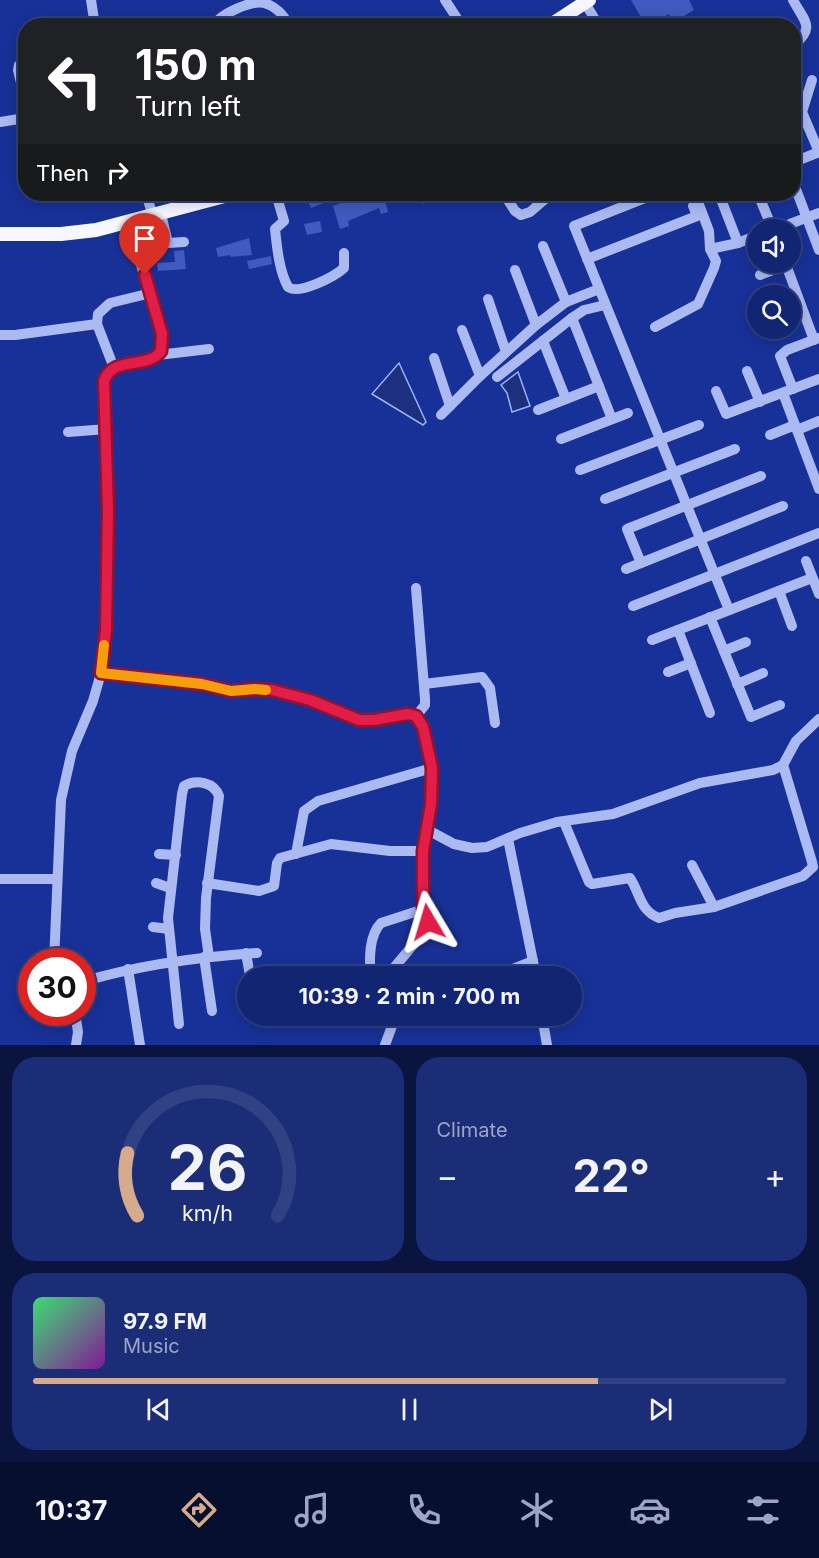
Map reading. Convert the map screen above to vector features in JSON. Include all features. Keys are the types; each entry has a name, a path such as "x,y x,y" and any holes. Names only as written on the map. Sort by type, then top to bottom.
{"main road":[{"path":"561,18 587,1"},
{"path":"0,234 61,234 96,230 207,201"}],"street":[{"path":"91,0 94,18"},
{"path":"445,0 457,18"},
{"path":"793,0 807,25 805,35 801,39"},
{"path":"587,1 595,18"},
{"path":"220,18 250,4 264,3 274,4 284,18"},
{"path":"801,159 819,152 802,112 812,80"},
{"path":"0,122 18,119"},
{"path":"150,201 168,243 184,242"},
{"path":"278,201 284,221 275,229 282,270 288,287 296,290 338,274 344,268 344,254"},
{"path":"509,201 515,211 521,215 530,212 543,201"},
{"path":"637,201 574,226 729,610"},
{"path":"587,259 697,216 691,201"},
{"path":"655,327 698,304 716,261 710,249 708,231 697,201"},
{"path":"722,201 738,243"},
{"path":"761,201 768,219"},
{"path":"801,201 819,250"},
{"path":"801,219 819,213"},
{"path":"129,222 162,334 162,344 158,355"},
{"path":"710,249 747,240"},
{"path":"543,246 566,302"},
{"path":"515,270 536,325"},
{"path":"760,275 765,273"},
{"path":"789,273 816,339 787,350 780,356 796,428 819,489"},
{"path":"441,416 480,376 536,325 566,302 599,289"},
{"path":"114,368 97,324 100,311 110,303 151,292"},
{"path":"488,299 506,352"},
{"path":"497,377 584,310 606,305"},
{"path":"572,318 612,419"},
{"path":"0,335 97,324"},
{"path":"462,330 480,376"},
{"path":"543,341 566,399"},
{"path":"54,948 56,879 62,800 72,751 93,701 101,673 106,630 107,429 104,381 114,368 158,355 209,349"},
{"path":"434,358 450,406"},
{"path":"747,371 760,402"},
{"path":"716,391 726,414 819,379"},
{"path":"538,410 599,386"},
{"path":"561,439 628,413"},
{"path":"770,435 819,421"},
{"path":"580,470 699,424"},
{"path":"68,432 107,429"},
{"path":"605,499 735,449"},
{"path":"641,562 627,529 761,476"},
{"path":"626,568 783,506"},
{"path":"633,606 819,533"},
{"path":"806,561 819,594"},
{"path":"652,640 812,578"},
{"path":"416,588 425,705 416,716"},
{"path":"779,591 792,626"},
{"path":"710,617 751,717 780,705"},
{"path":"678,630 710,713"},
{"path":"724,651 746,642"},
{"path":"668,672 691,663"},
{"path":"101,673 202,684 231,691 272,690 310,700 359,720 374,720 408,714 416,716 423,727 432,768 431,804 423,851 423,907 428,922 424,932 395,966"},
{"path":"737,684 763,673"},
{"path":"424,684 482,676 487,681 492,694 495,723"},
{"path":"426,829 454,844 472,848 487,847 539,827 613,814 700,783 773,770 783,765 796,741 819,719"},
{"path":"564,822 589,882 592,884 630,878 643,906 659,918 714,907 803,876 813,867 783,765"},
{"path":"296,854 304,811 318,801 432,768"},
{"path":"179,1024 169,929 170,888 184,786 190,783 208,784 217,790 219,796 207,883 205,919 206,957 212,1011"},
{"path":"508,839 534,966"},
{"path":"207,883 259,891 266,890 274,886 277,863 280,858 331,844 390,851 423,851"},
{"path":"159,854 176,855"},
{"path":"692,865 714,907"},
{"path":"0,879 56,879"},
{"path":"156,883 170,888"},
{"path":"372,966 373,941 378,926 423,907"},
{"path":"153,927 169,929"},
{"path":"96,978 128,969 206,957 251,953 250,966"},
{"path":"520,966 533,961"},
{"path":"128,969 140,1045"},
{"path":"76,1045 77,1026"},
{"path":"385,1045 392,1026"},
{"path":"544,1026 547,1045"}],"shaded area":[{"path":"399,363 426,422 423,425 372,394"},
{"path":"518,372 530,406 512,412 507,393 501,385"}],"building":[{"path":"631,0 689,0 694,10 684,16 685,18 671,18 669,14 661,18 641,18"},
{"path":"308,201 328,201 311,208"},
{"path":"346,201 385,201 388,212 381,214 379,208 348,221 349,226 340,229 333,206"},
{"path":"320,221 322,232 307,235 304,224"},
{"path":"157,231 162,248 147,250 145,233"},
{"path":"249,238 252,255 218,257 216,248"},
{"path":"184,250 186,269 158,271 157,263 175,262 174,251"},
{"path":"271,256 272,264 249,269 247,261"}],"slow traffic":[{"path":"104,645 101,673 202,684 219,690 266,690"}],"route":[{"path":"145,275 162,334 161,351 153,358 114,368 106,376 103,386 107,429 108,576 106,630 101,673 202,684 219,690 272,690 334,708 359,720 367,721 408,714 416,716 421,722 428,743 432,768 431,804 423,851 423,907 428,922"}]}
